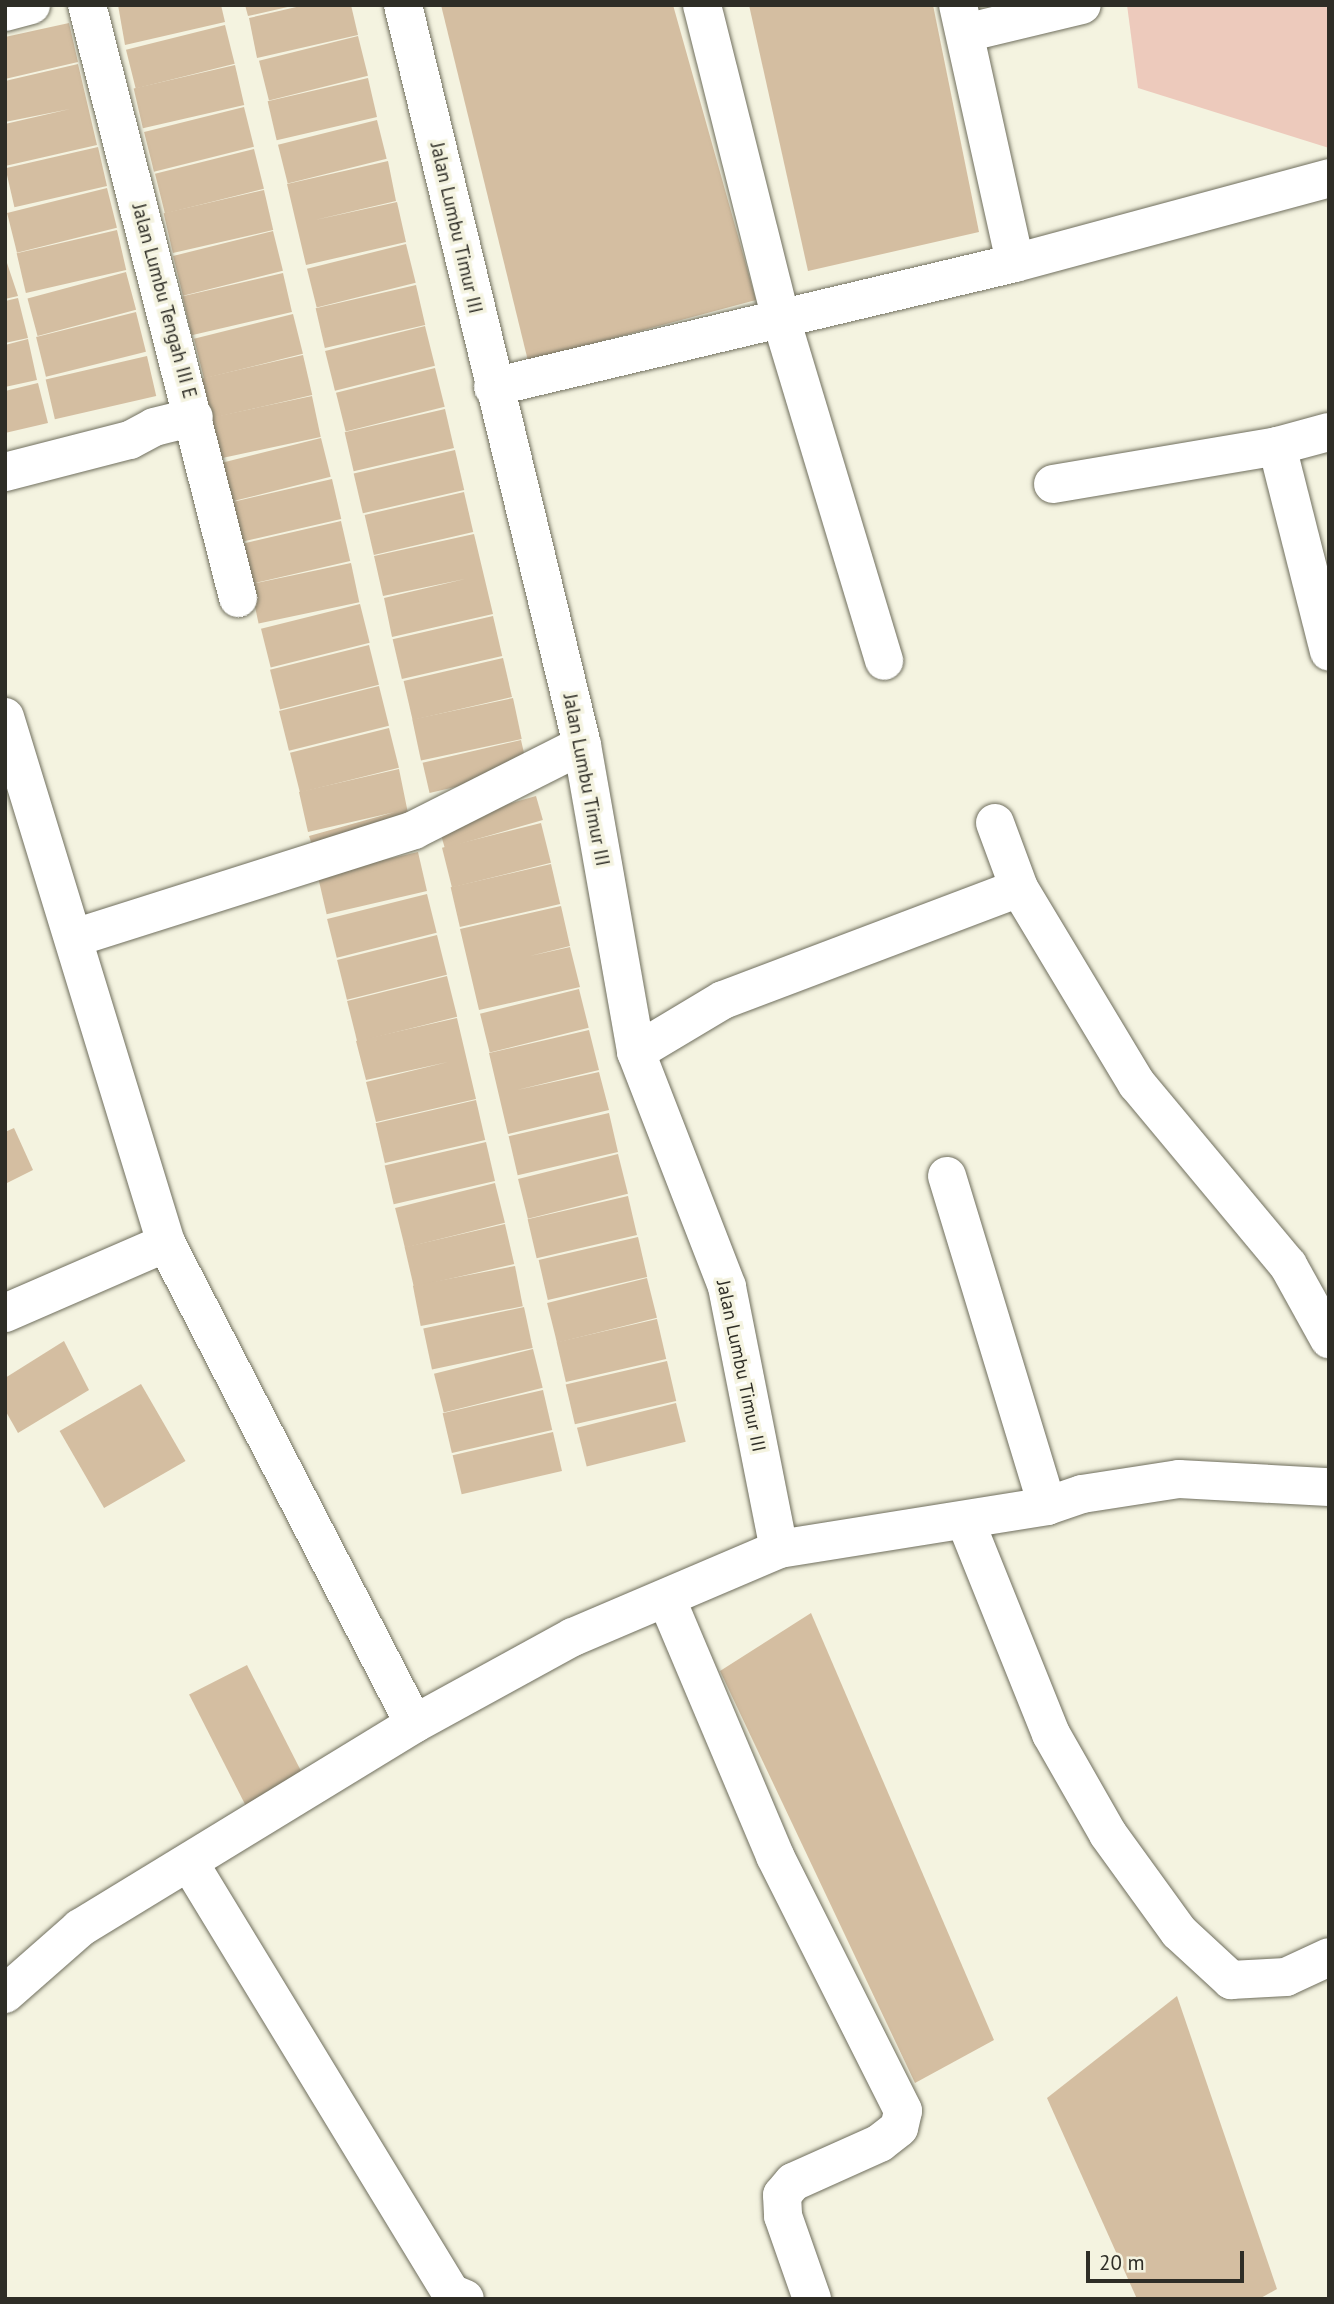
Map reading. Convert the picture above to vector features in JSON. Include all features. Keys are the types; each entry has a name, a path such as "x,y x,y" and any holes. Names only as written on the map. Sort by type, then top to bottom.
{"street":[{"path":"5,12 31,5"},
{"name":"Jalan Lumbu Tengah III E","path":"86,5 194,417 238,598"},
{"name":"Jalan Lumbu Timur III","path":"403,5 582,746 636,1052 727,1287 779,1549"},
{"path":"702,5 781,319 884,661"},
{"path":"1015,263 962,19 1082,5"},
{"path":"494,387 1015,263 1329,178"},
{"path":"5,472 130,440 154,427 194,417"},
{"path":"1053,484 1277,446 1329,432"},
{"path":"1277,446 1329,652"},
{"path":"5,717 74,938 91,1007 166,1242 414,1724"},
{"path":"74,938 414,830 582,746"},
{"path":"995,823 1018,888 1137,1084 1288,1265 1329,1339"},
{"path":"636,1052 723,1000 1018,888"},
{"path":"947,1176 1047,1506"},
{"path":"5,1313 166,1242"},
{"path":"5,1994 80,1928 190,1864 414,1724 573,1637 667,1600 779,1549 1047,1506 1082,1494 1179,1479 1329,1487"},
{"path":"965,1520 1051,1734 1108,1834 1180,1932 1231,1980 1286,1977 1329,1957"},
{"path":"667,1600 775,1856 903,2111 898,2128 880,2143 793,2182 782,2194 783,2216 812,2299"},
{"path":"190,1864 452,2297"}],"shaded area":[{"path":"1127,5 1329,5 1329,148 1138,88"}],"building":[{"path":"118,5 221,5 225,22 125,45"},
{"path":"245,5 292,5 292,6 248,16"},
{"path":"305,5 351,5 358,35 257,58 249,18"},
{"path":"441,5 673,5 756,300 528,361"},
{"path":"749,5 933,5 979,232 808,271"},
{"path":"69,23 78,62 5,79 5,37"},
{"path":"225,25 235,64 136,88 126,50"},
{"path":"358,36 368,76 269,100 259,61"},
{"path":"78,64 97,145 5,166 5,124 70,109 5,122 5,81"},
{"path":"235,65 244,105 143,128 134,88"},
{"path":"368,78 377,117 277,140 268,101"},
{"path":"244,107 254,147 154,172 144,132"},
{"path":"377,120 387,159 288,183 278,145"},
{"path":"98,147 107,186 14,207 5,168"},
{"path":"254,149 264,189 165,213 155,174"},
{"path":"388,161 396,201 315,220 397,202 406,242 306,265 287,184"},
{"path":"107,188 117,228 17,253 7,213"},
{"path":"264,190 273,230 173,253 164,213"},
{"path":"117,230 126,270 26,293 17,253"},
{"path":"273,231 283,271 183,296 173,256"},
{"path":"406,244 416,283 317,307 307,269"},
{"path":"5,257 18,296 5,299"},
{"path":"126,272 136,310 38,336 27,298"},
{"path":"283,273 292,312 192,335 183,296"},
{"path":"416,285 425,325 325,348 316,308"},
{"path":"18,298 28,338 5,343 5,301"},
{"path":"136,312 146,352 46,377 36,337"},
{"path":"293,314 303,354 204,378 194,339"},
{"path":"425,326 435,366 335,391 325,351"},
{"path":"28,339 37,380 5,387 5,345"},
{"path":"303,355 312,395 211,418 202,378"},
{"path":"147,356 156,396 55,419 46,379"},
{"path":"435,368 445,407 346,431 336,393"},
{"path":"38,383 48,423 5,433 5,391"},
{"path":"312,396 321,437 220,458 211,417"},
{"path":"445,409 454,448 354,471 345,432"},
{"path":"321,438 331,477 232,501 222,463"},
{"path":"455,450 464,490 363,513 354,473"},
{"path":"332,479 341,519 240,542 231,502"},
{"path":"464,492 473,532 374,555 365,515"},
{"path":"341,521 350,561 250,584 241,544"},
{"path":"474,534 493,614 392,637 384,598 465,579 383,596 374,556"},
{"path":"351,563 359,602 259,624 250,584"},
{"path":"360,604 370,643 271,667 261,629"},
{"path":"493,616 502,656 402,679 393,639"},
{"path":"369,645 379,685 280,709 270,670"},
{"path":"503,658 512,697 413,720 404,681"},
{"path":"379,686 389,726 289,751 279,711"},
{"path":"513,698 522,739 421,760 412,719"},
{"path":"389,728 399,768 300,792 290,753"},
{"path":"521,740 528,770 430,793 423,763"},
{"path":"399,769 411,828 315,854 309,836 395,812 308,832 299,792"},
{"path":"536,796 543,820 445,848 438,824"},
{"path":"541,823 551,863 452,887 442,848"},
{"path":"418,852 427,891 327,914 318,875"},
{"path":"551,864 560,904 460,927 451,887"},
{"path":"427,894 437,933 337,958 327,919"},
{"path":"561,906 570,946 530,956 570,947 580,987 479,1010 460,929"},
{"path":"437,935 447,975 347,1000 337,960"},
{"path":"447,976 457,1017 357,1042 347,1001"},
{"path":"579,989 589,1028 490,1052 480,1014"},
{"path":"457,1018 476,1099 376,1122 366,1082 448,1062 366,1080 356,1041"},
{"path":"589,1030 599,1070 517,1090 599,1072 609,1110 508,1134 489,1053"},
{"path":"476,1100 485,1140 385,1163 376,1123"},
{"path":"609,1113 618,1152 518,1175 509,1136"},
{"path":"14,1128 33,1170 5,1184 5,1132"},
{"path":"486,1142 495,1181 394,1204 385,1165"},
{"path":"618,1154 628,1194 528,1219 518,1179"},
{"path":"495,1183 505,1223 405,1248 395,1208"},
{"path":"628,1196 637,1235 537,1258 528,1219"},
{"path":"505,1224 514,1264 414,1287 405,1247"},
{"path":"638,1237 647,1277 548,1300 539,1260"},
{"path":"515,1266 523,1306 421,1326 413,1286"},
{"path":"647,1278 657,1318 557,1343 547,1303"},
{"path":"524,1307 533,1348 432,1369 423,1328"},
{"path":"657,1319 666,1359 566,1382 557,1342"},
{"path":"64,1341 89,1390 18,1433 5,1410 5,1378"},
{"path":"533,1349 543,1388 444,1412 434,1374"},
{"path":"667,1361 676,1401 575,1424 566,1384"},
{"path":"141,1384 186,1461 104,1508 60,1431"},
{"path":"543,1390 552,1430 452,1453 443,1413"},
{"path":"676,1403 686,1442 587,1466 577,1428"},
{"path":"553,1432 562,1471 462,1494 453,1455"},
{"path":"811,1613 994,2040 915,2083 720,1671"},
{"path":"247,1665 305,1779 247,1809 189,1695"},
{"path":"1177,1996 1277,2289 1259,2299 1137,2299 1047,2098"}]}
